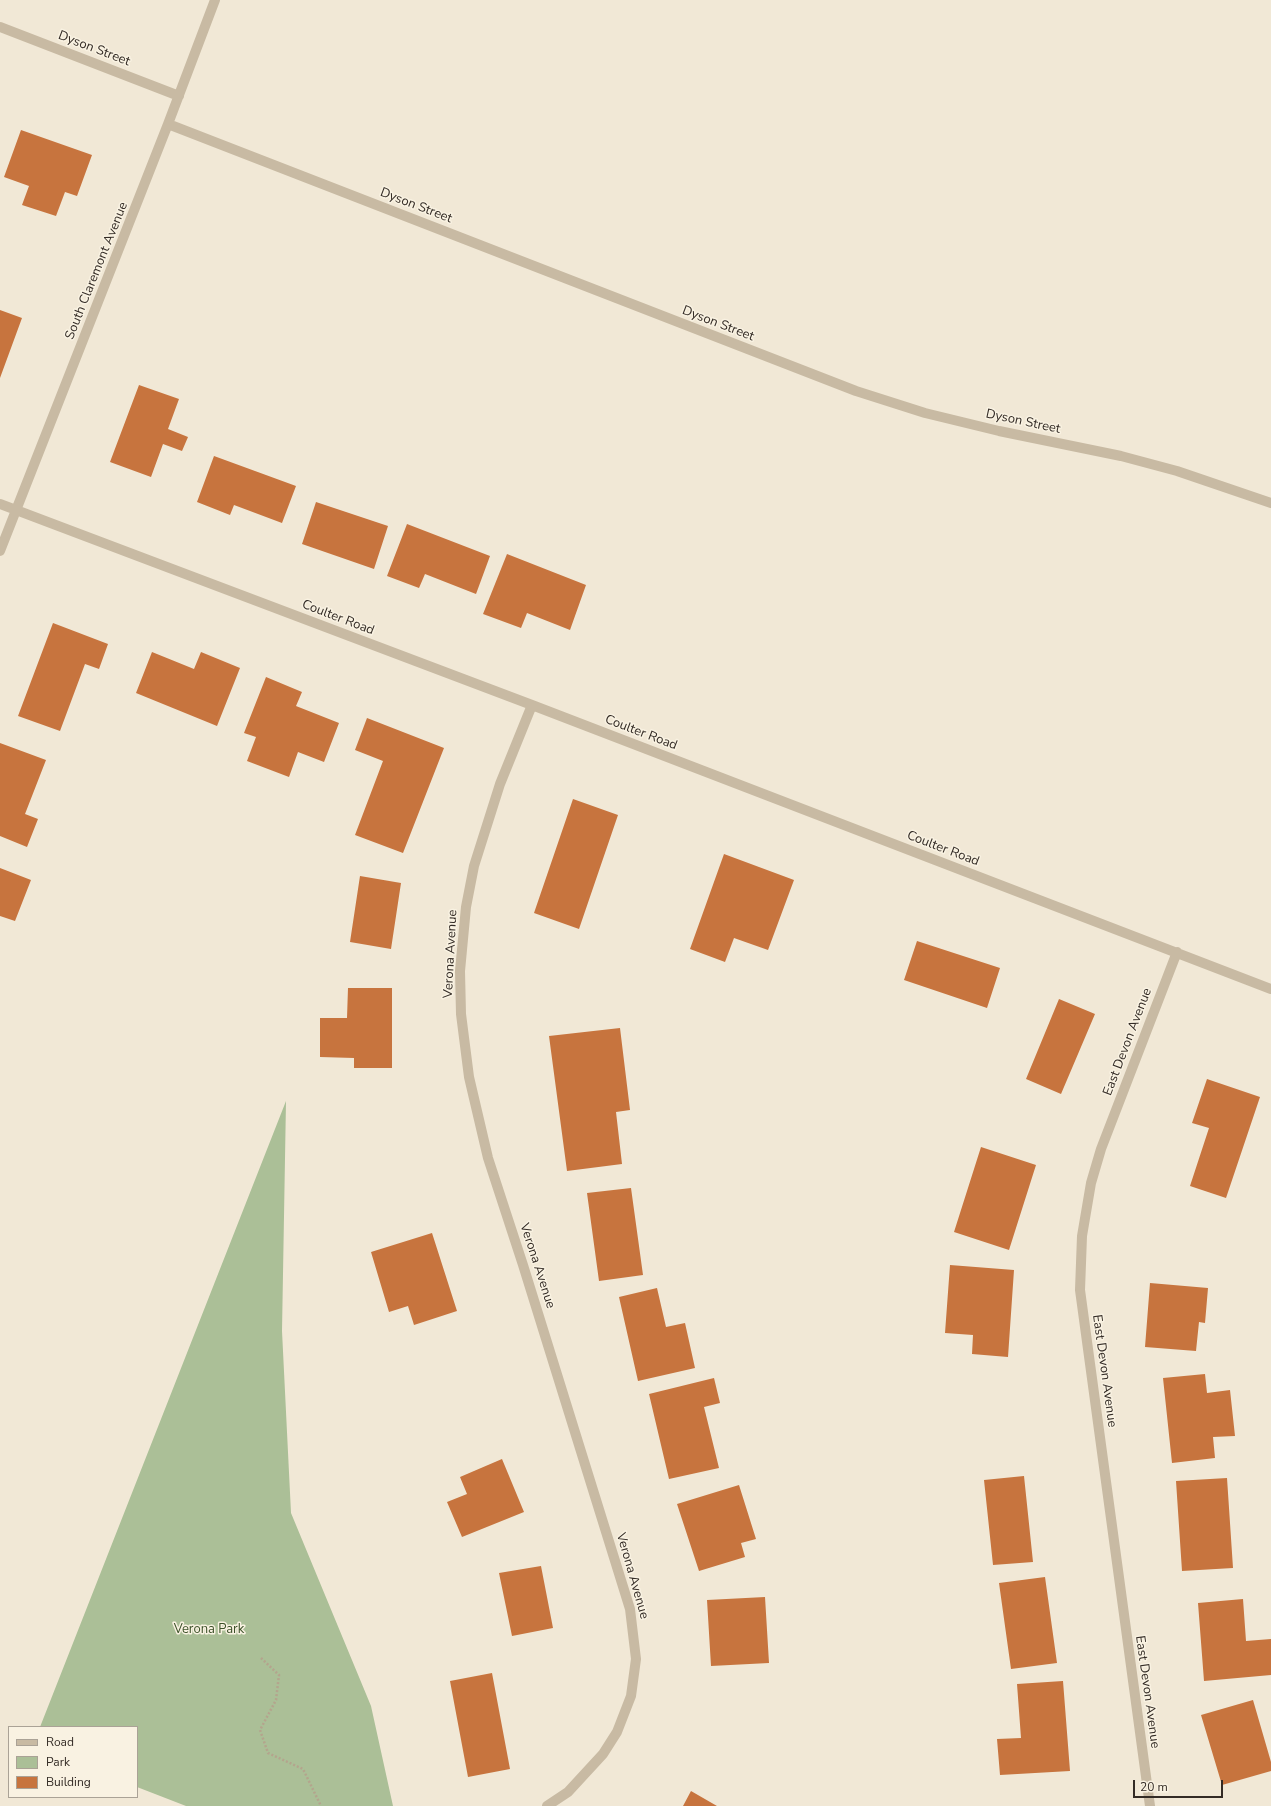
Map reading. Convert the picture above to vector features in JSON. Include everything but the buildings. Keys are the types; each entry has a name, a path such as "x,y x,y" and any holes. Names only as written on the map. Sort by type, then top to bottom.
{"street":[{"name":"South Claremont Avenue","path":"0,551 179,96 215,0"},
{"name":"Dyson Street","path":"0,27 179,96"},
{"name":"Dyson Street","path":"168,124 856,391 940,417 1121,456 1177,471 1271,503"},
{"name":"Coulter Road","path":"0,504 532,705 1271,989"},
{"name":"Verona Avenue","path":"532,705 500,784 474,866 465,914 460,971 461,1014 469,1077 488,1158 524,1265 630,1609 636,1659 631,1696 617,1732 603,1754 568,1792 547,1806"},
{"name":"East Devon Avenue","path":"1150,1806 1080,1290 1082,1236 1091,1183 1101,1149 1177,952"}],"path":[{"path":"260,1658 279,1675 276,1700 260,1730 268,1753 303,1769 321,1806"}],"green space":[{"name":"Verona Park","path":"286,1101 282,1331 291,1513 371,1706 393,1806 186,1806 138,1787 138,1726 40,1726"}]}
